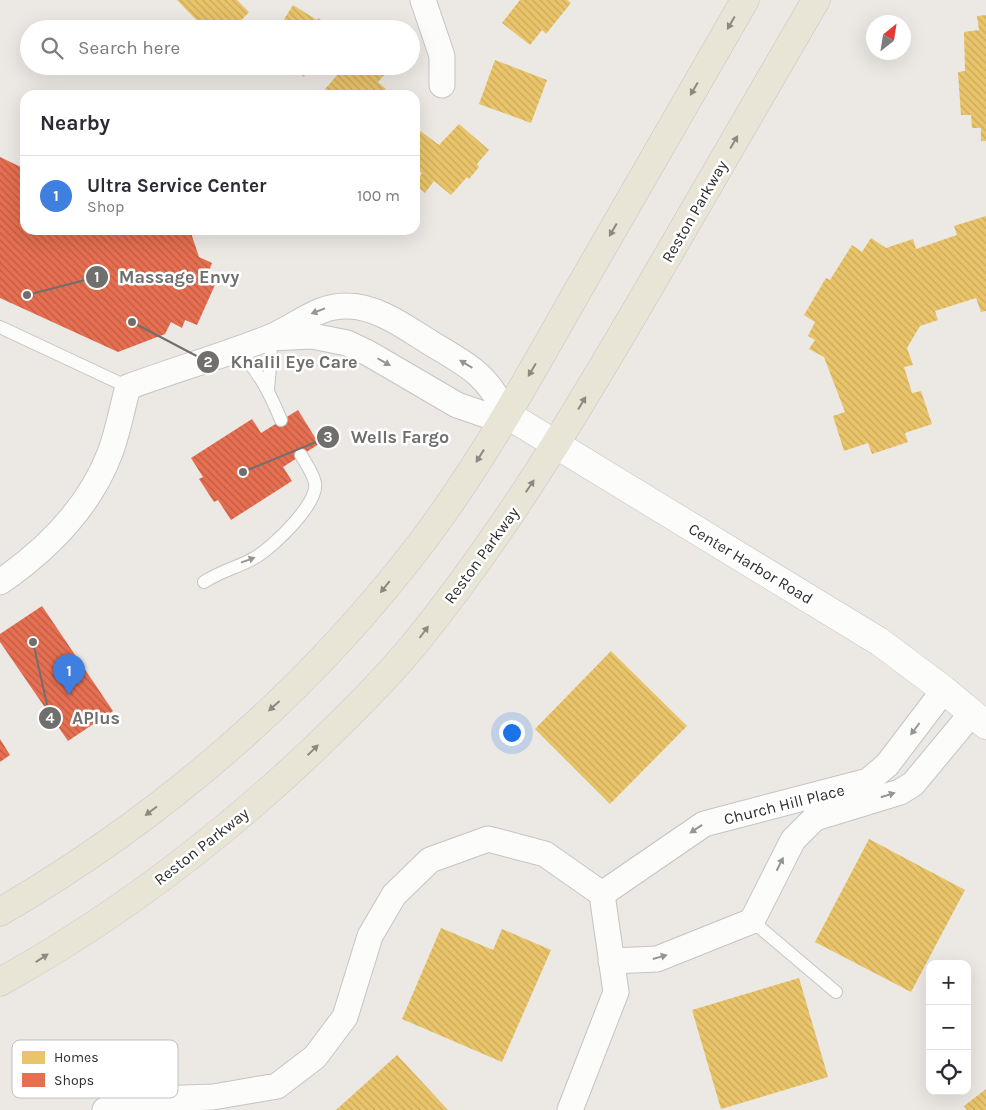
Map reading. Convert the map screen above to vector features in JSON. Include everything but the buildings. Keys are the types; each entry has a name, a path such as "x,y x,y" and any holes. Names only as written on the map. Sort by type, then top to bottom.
{"main road":[{"path":"0,912 49,884 181,789 309,674 375,600 422,541 506,414 745,0"},
{"name":"Reston Parkway","path":"0,982 95,925 168,874 231,824 359,706 416,643 486,550 557,445 816,0"}],"street":[{"path":"423,0 442,56 442,85"},
{"path":"0,582 48,545 68,524 87,496 111,450 128,387 270,338 313,312 349,306 363,308 398,323 474,369 496,394 506,414 486,415 457,405 347,343 312,336 270,338"},
{"name":"Center Harbor Road","path":"506,414 845,620 944,690 979,719"},
{"name":"Church Hill Place","path":"602,894 704,824 868,781 887,765 944,690"},
{"name":"Church Hill Place","path":"752,921 792,840 815,818 900,792 913,784 979,719"},
{"path":"105,1110 128,1100 213,1097 276,1086 315,1057 345,1017 370,936 394,895 430,860 488,840 545,854 602,894 616,992 570,1110"},
{"path":"611,961 657,959 752,921"}],"lane":[{"path":"0,327 128,387"},
{"path":"268,389 271,357 270,338"},
{"path":"236,349 256,370 268,389 282,420"},
{"path":"204,582 221,571 255,558 303,513 313,495 316,484 301,455"},
{"path":"752,921 836,992"}],"place":[{"name":"Massage Envy","path":"27,295"},
{"name":"Khalil Eye Care","path":"132,322"},
{"name":"Wells Fargo","path":"243,472"},
{"name":"APlus","path":"33,642"},
{"name":"Ultra Service Center","path":"69,695"}]}
